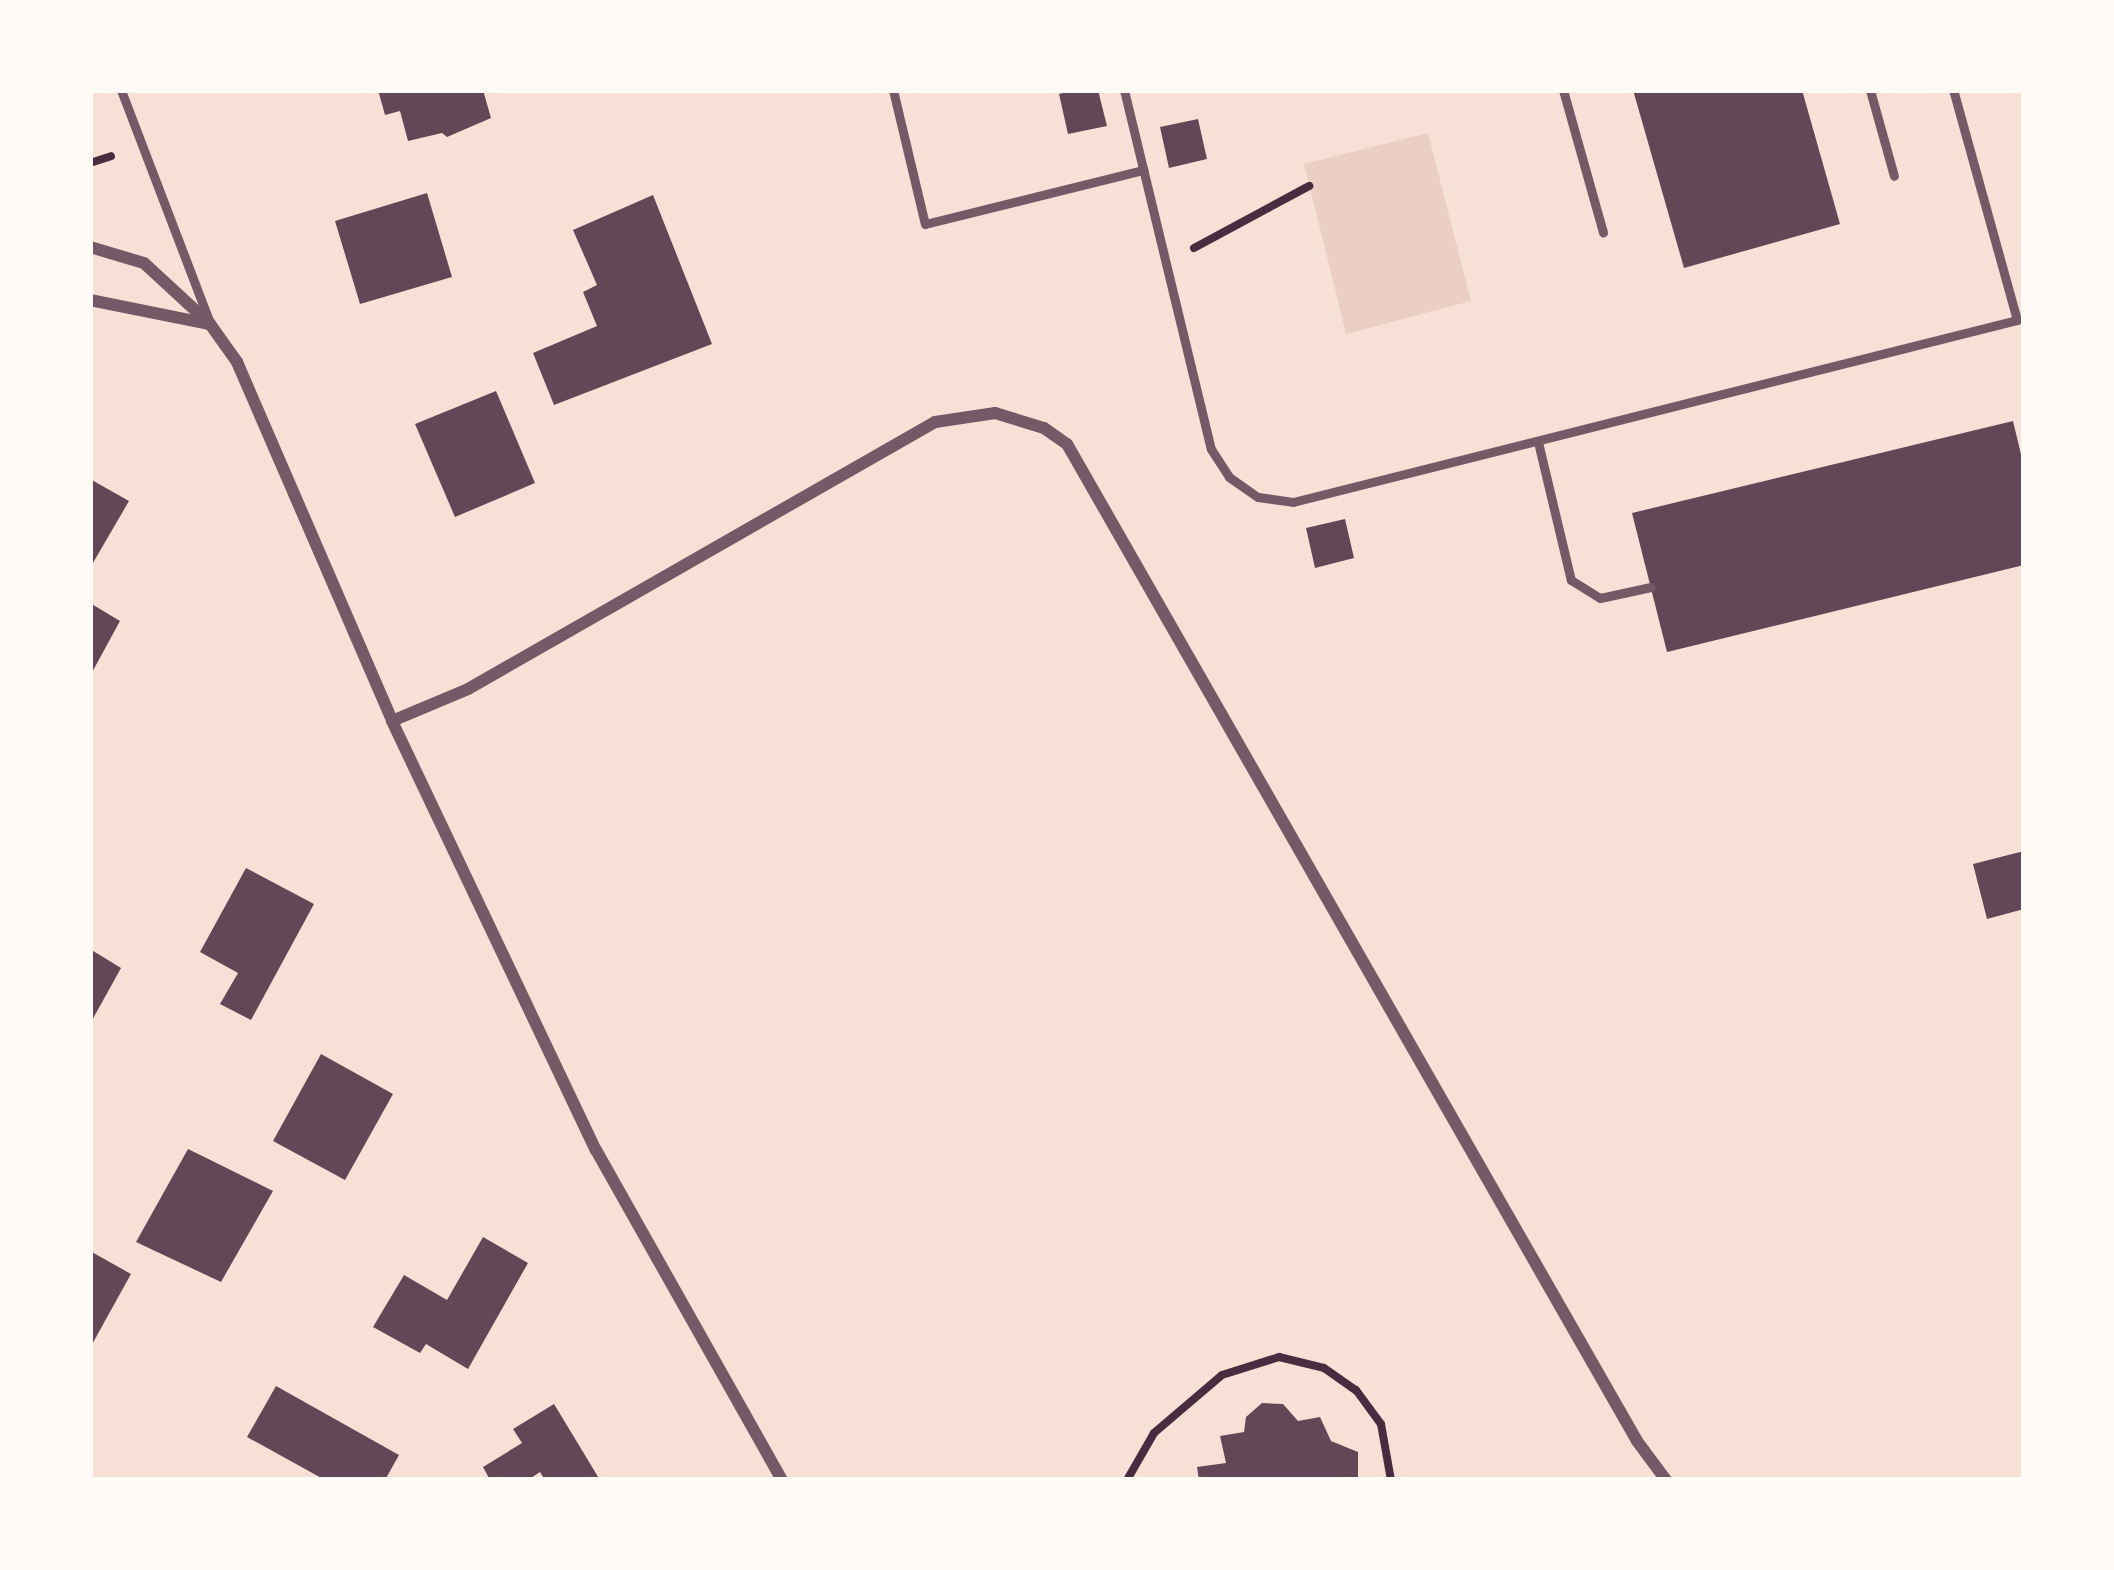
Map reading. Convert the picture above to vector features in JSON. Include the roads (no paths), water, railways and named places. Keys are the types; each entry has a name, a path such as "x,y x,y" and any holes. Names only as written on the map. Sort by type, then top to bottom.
{"street":[{"path":"90,247 144,263 210,324 237,362 392,721 596,1150 782,1480"},
{"path":"90,299 210,324"},
{"path":"392,721 468,688 935,422 995,413 1044,428 1067,444 1637,1441 1666,1480"}],"lane":[{"path":"121,90 210,324"},
{"path":"893,90 926,224 1143,170"},
{"path":"1124,90 1211,448 1229,477 1258,497 1293,502 2017,320 1953,90"},
{"path":"1563,90 1603,232"},
{"path":"1870,90 1894,176"},
{"path":"1538,442 1571,580 1600,598 1651,587"}]}
